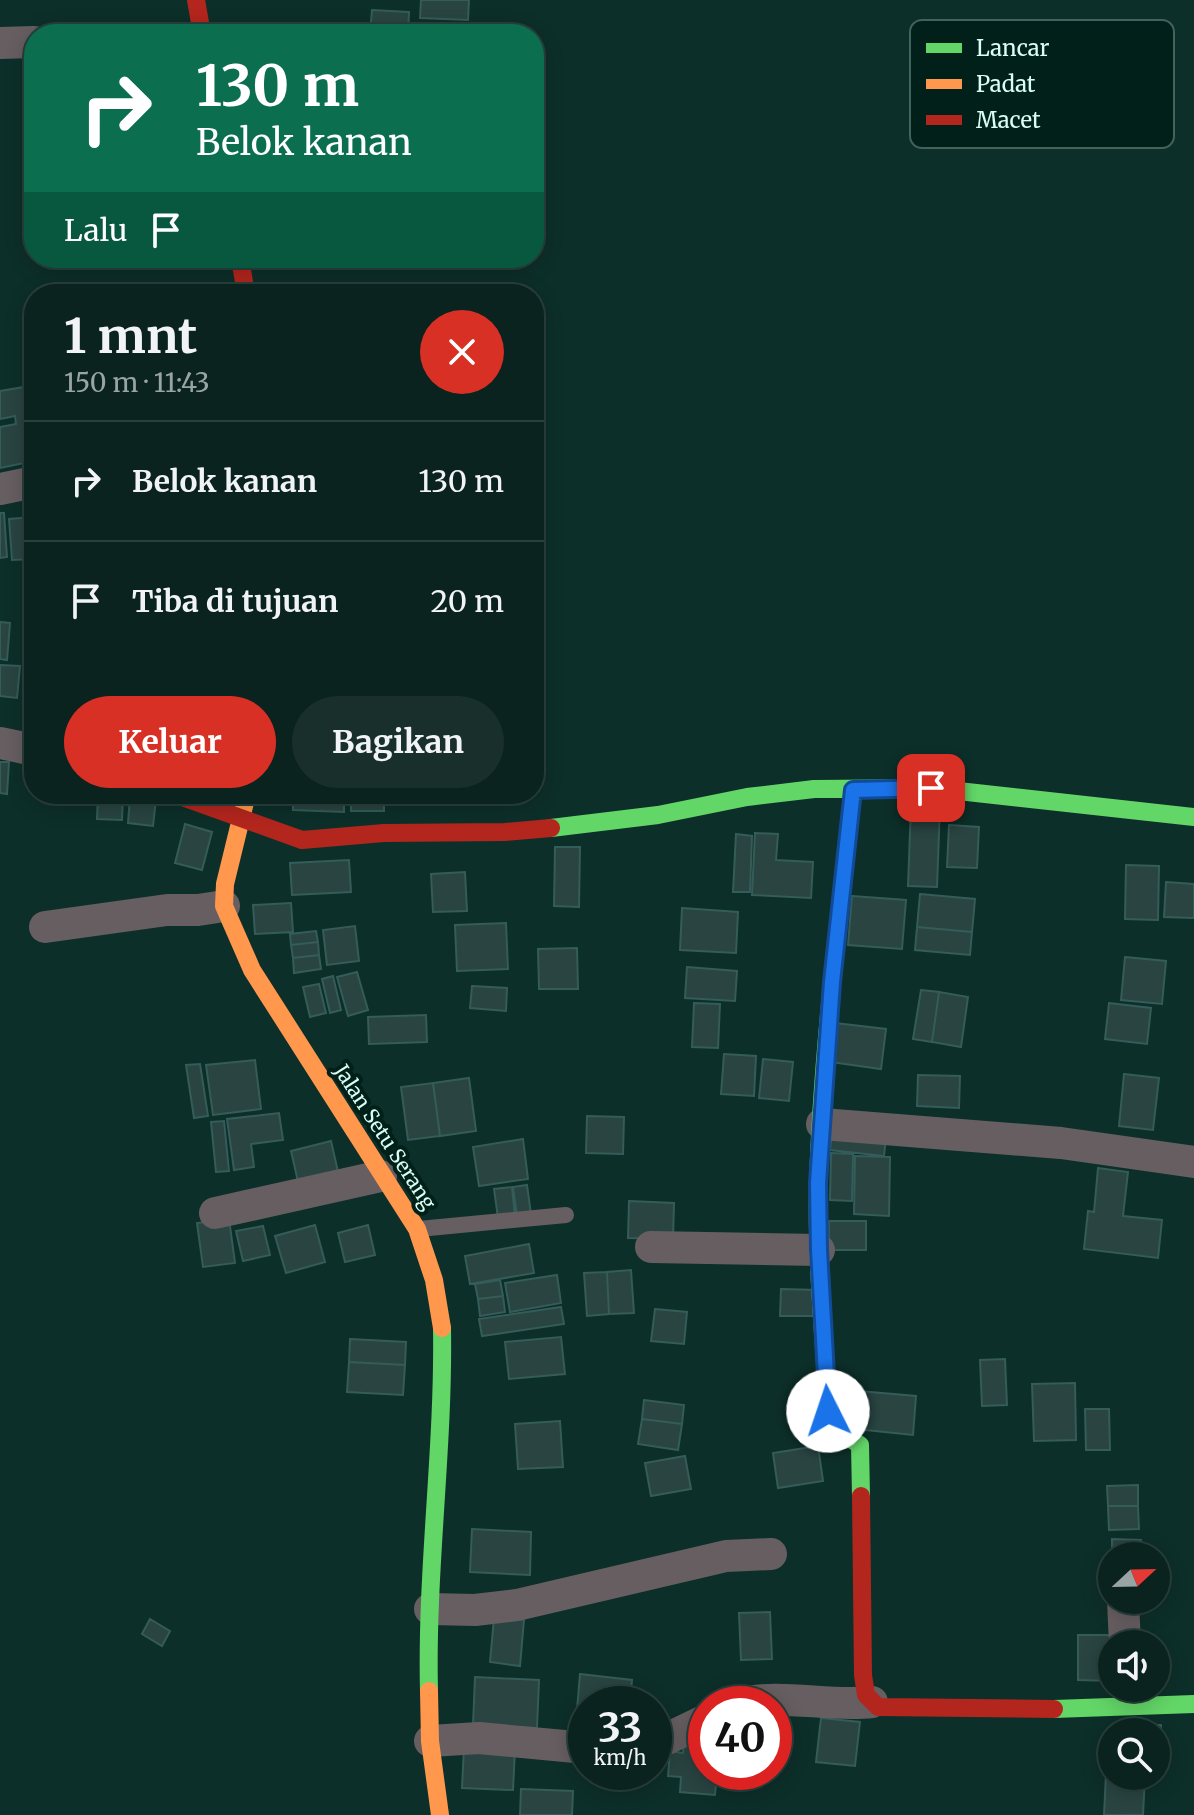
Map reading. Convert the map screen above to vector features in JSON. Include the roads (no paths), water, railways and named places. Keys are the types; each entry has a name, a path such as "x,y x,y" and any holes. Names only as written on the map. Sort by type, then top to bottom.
{"street":[{"path":"196,0 200,24"},
{"path":"0,43 24,42"},
{"path":"0,489 24,484"},
{"path":"0,743 24,748"},
{"path":"201,804 302,840 384,833 505,832 574,826 814,789 931,788 1194,817"},
{"path":"853,790 832,982 818,1183 829,1419 830,1425 837,1431 855,1439 860,1445 863,1683 866,1695 878,1707 892,1708 1072,1709 1105,1702"},
{"path":"45,927 167,910 224,906 225,884 244,804"},
{"name":"Jalan Setu Serang","path":"224,906 252,970 417,1229 434,1280 442,1325 443,1377 430,1609 430,1741 440,1815"},
{"path":"822,1124 1061,1143 1194,1162"},
{"path":"215,1213 381,1176"},
{"path":"651,1247 819,1250"},
{"path":"430,1609 475,1610 517,1605 726,1556 771,1554"},
{"path":"792,1699 843,1705 872,1702"},
{"path":"1170,1701 1194,1704"},
{"path":"430,1741 479,1738 568,1746"}],"lane":[{"path":"417,1229 566,1215"}]}
